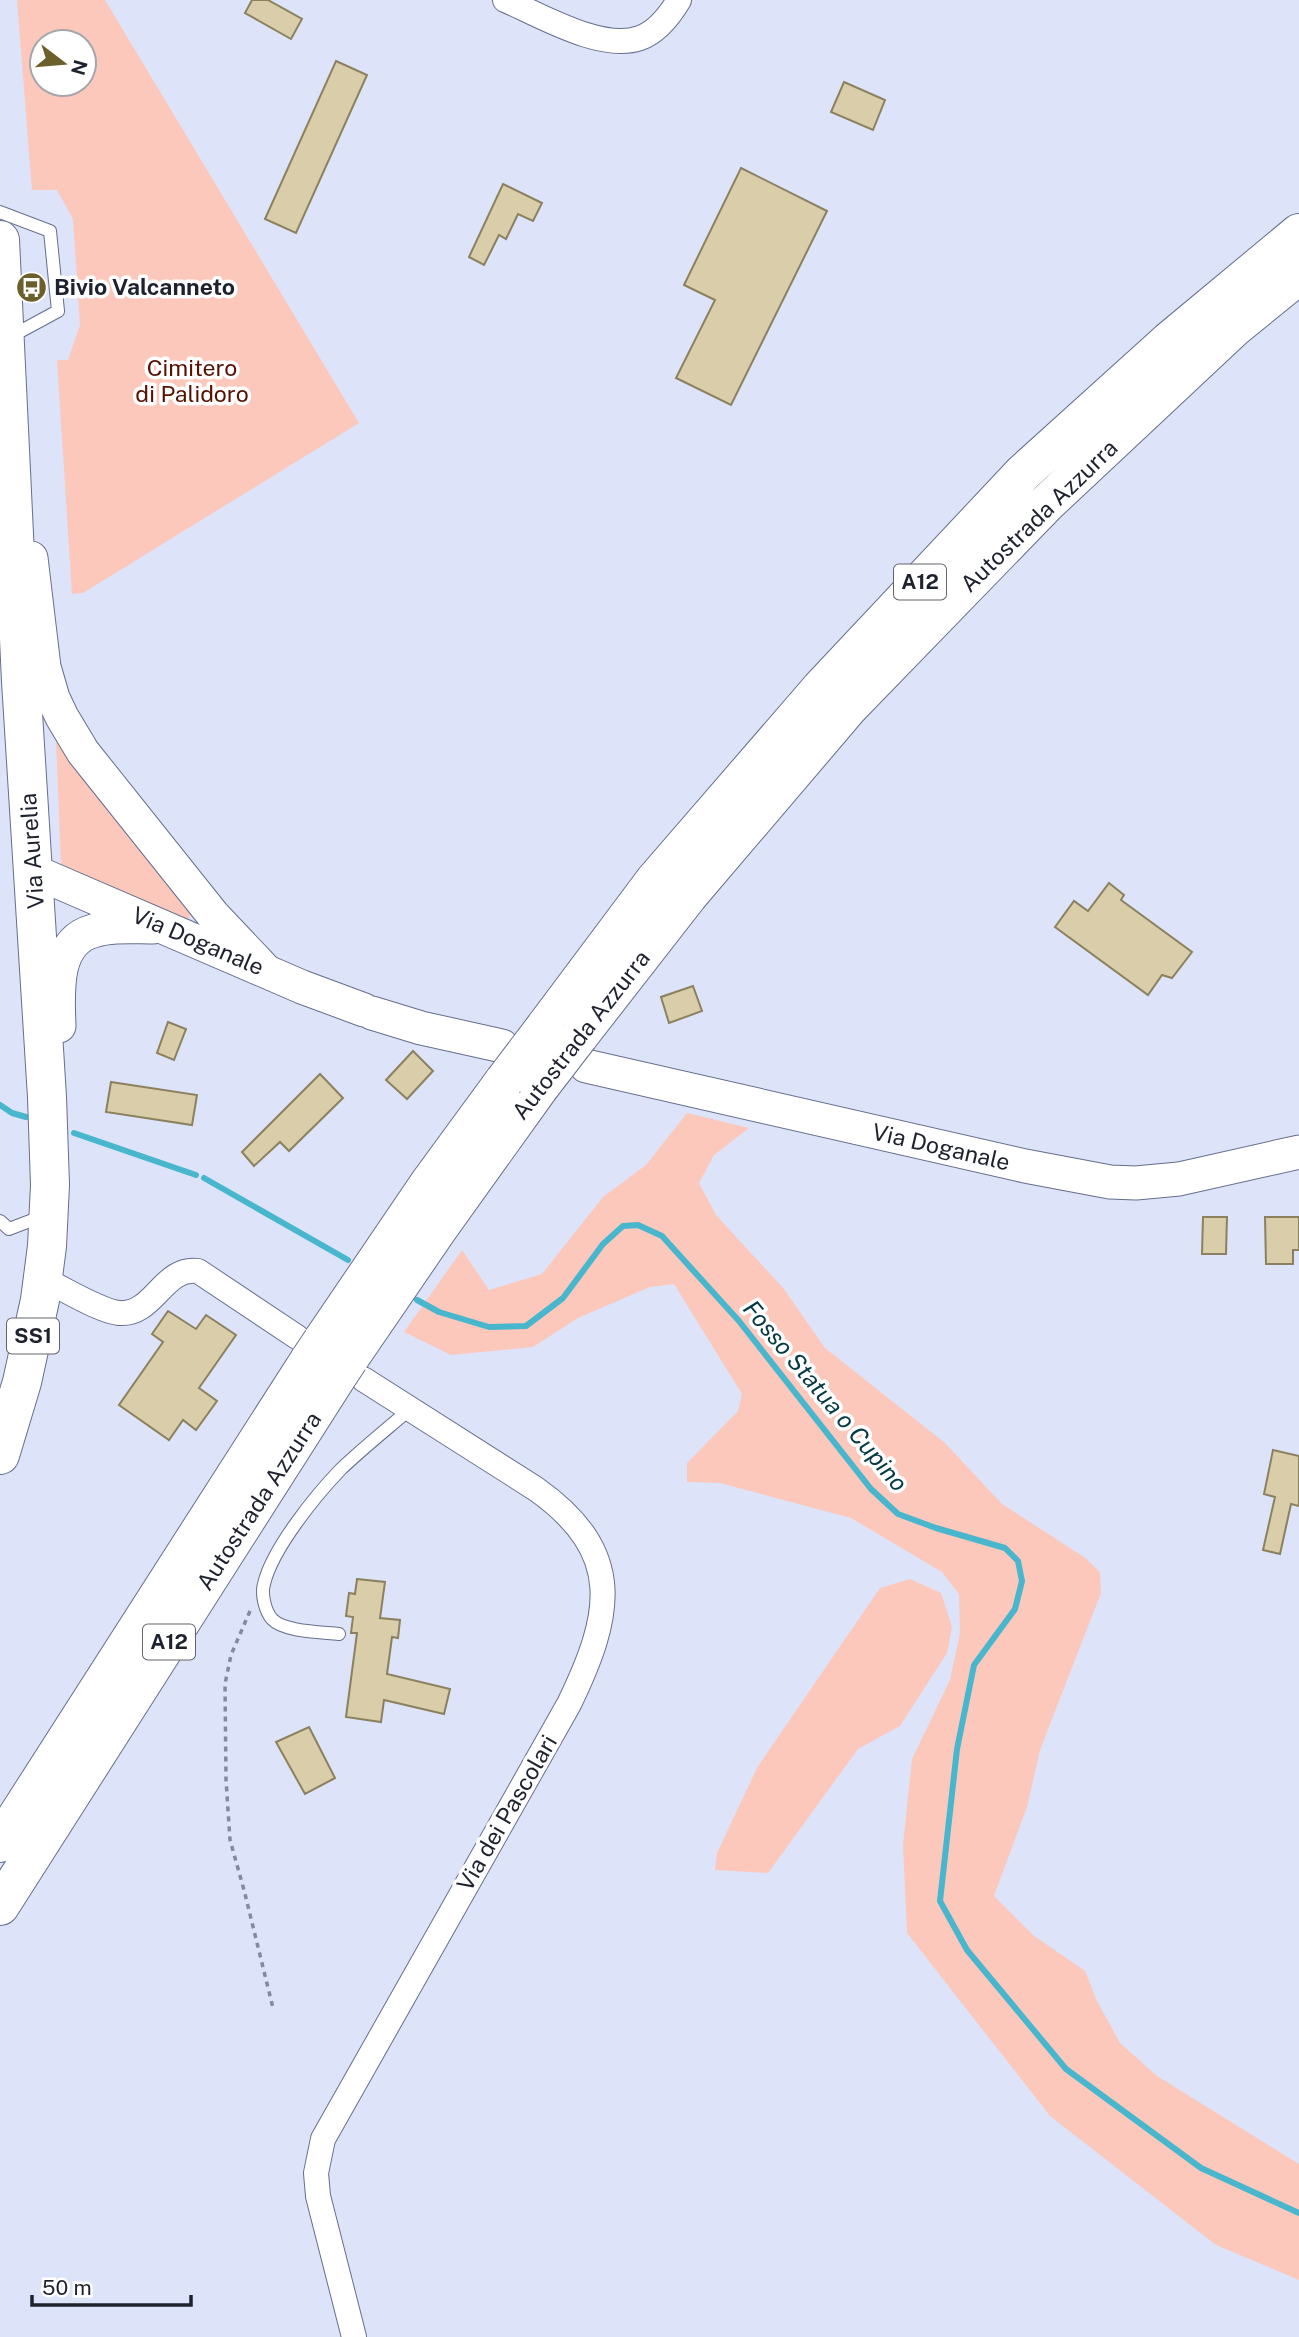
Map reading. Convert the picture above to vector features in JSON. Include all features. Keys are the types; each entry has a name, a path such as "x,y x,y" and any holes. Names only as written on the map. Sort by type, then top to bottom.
{"main road":[{"name":"Autostrada Azzurra","path":"0,1843 423,1221 515,1072 570,1043 688,896 849,707 1046,504 1186,376 1236,306 1299,233"},
{"name":"Via Aurelia","path":"0,240 21,681 50,1160 49,1213 43,1279 28,1361 0,1455"},
{"name":"Autostrada Azzurra","path":"1236,306 1299,275"},
{"path":"6,347 43,656 53,698 83,752 213,915 265,970"},
{"name":"Via Doganale","path":"33,871 368,1012 421,1028 515,1072"},
{"path":"47,1097 59,1049 60,978 63,963 73,944 83,934 96,930 162,926"},
{"name":"Via Doganale","path":"570,1043 1026,1166 1110,1182 1136,1183 1179,1179 1299,1152"},
{"name":"Autostrada Azzurra","path":"0,1906 334,1352"}],"street":[{"path":"505,0 585,34 618,41 649,34 664,21 679,0"},
{"name":"Via dei Pascolari","path":"43,1279 104,1309 127,1313 142,1307 174,1276 183,1271 198,1271 334,1352 410,1409 536,1489 565,1512 596,1557 602,1578 601,1621 593,1649 565,1711 323,2139 316,2174 318,2196 354,2337"}],"lane":[{"path":"0,212 50,231 58,311 6,347"},
{"path":"0,1221 9,1228 49,1213"},
{"path":"339,1634 286,1628 272,1619 262,1596 264,1583 275,1554 309,1507 341,1469 410,1409"}],"path":[{"path":"262,1596 250,1611 231,1655 225,1684 226,1766 230,1840 272,2008"}],"green space":[{"name":"Cimitero di Palidoro","path":"17,0 105,0 359,423 83,593 72,594 57,360 68,360 80,325 73,219 57,190 32,190"},
{"path":"56,740 62,743 191,912 188,921 61,864"},
{"path":"687,1113 749,1128 714,1155 699,1183 716,1215 784,1289 825,1348 945,1443 1002,1504 1084,1557 1100,1572 1101,1593 1040,1750 1027,1807 994,1896 1033,1935 1085,1971 1097,2001 1120,2043 1157,2076 1299,2164 1299,2280 1216,2245 1050,2116 907,1933 903,1845 912,1759 950,1680 960,1633 959,1594 942,1572 851,1518 720,1483 687,1482 687,1463 738,1411 742,1394 674,1284 650,1287 578,1318 533,1347 451,1355 404,1332 462,1250 489,1290 542,1274 603,1197 646,1165"},
{"path":"910,1579 941,1593 952,1627 947,1653 900,1726 858,1749 768,1873 715,1870 717,1853 758,1766 880,1588"}],"building":[{"path":"252,0 268,0 302,19 291,39 245,13"},
{"path":"336,61 367,75 296,233 265,219"},
{"path":"844,82 885,100 873,130 831,112"},
{"path":"741,168 827,211 731,405 676,378 715,300 684,285"},
{"path":"503,184 542,203 533,221 518,214 506,239 499,235 484,265 469,257"},
{"path":"1109,883 1124,895 1121,900 1192,952 1172,978 1162,975 1148,995 1055,927 1074,901 1088,911"},
{"path":"693,986 702,1011 669,1023 661,997"},
{"path":"168,1022 186,1029 174,1060 157,1053"},
{"path":"413,1051 433,1071 407,1099 386,1080"},
{"path":"320,1074 343,1098 289,1151 280,1142 254,1166 242,1152"},
{"path":"111,1082 197,1095 192,1125 106,1112"},
{"path":"1203,1217 1227,1217 1226,1254 1202,1254"},
{"path":"1265,1217 1299,1217 1299,1250 1293,1250 1293,1264 1266,1264"},
{"path":"168,1311 196,1329 206,1315 236,1335 199,1388 217,1401 196,1430 183,1420 169,1440 119,1405 163,1342 152,1334"},
{"path":"1273,1450 1299,1456 1299,1506 1291,1504 1280,1554 1263,1550 1275,1497 1264,1494"},
{"path":"357,1579 385,1582 380,1618 400,1620 398,1638 392,1637 387,1674 450,1689 444,1714 384,1700 381,1722 346,1717 357,1633 351,1633 353,1617 346,1616 349,1593 355,1594"},
{"path":"309,1727 335,1778 305,1794 276,1742"}],"waterway":[{"name":"Fosso Statua o Cupino","path":"0,1105 12,1113 26,1117"},
{"name":"Fosso Statua o Cupino","path":"74,1133 196,1175"},
{"name":"Fosso Statua o Cupino","path":"204,1178 348,1260"},
{"name":"Fosso Statua o Cupino","path":"417,1300 439,1312 489,1327 526,1326 563,1298 603,1244 623,1226 638,1225 662,1236 739,1321 871,1489 898,1514 1005,1548 1018,1561 1022,1581 1015,1609 974,1665 957,1749 940,1901 967,1950 1066,2069 1201,2168 1299,2213"}],"place":[{"name":"Bivio Valcanneto","path":"31,287"}]}
